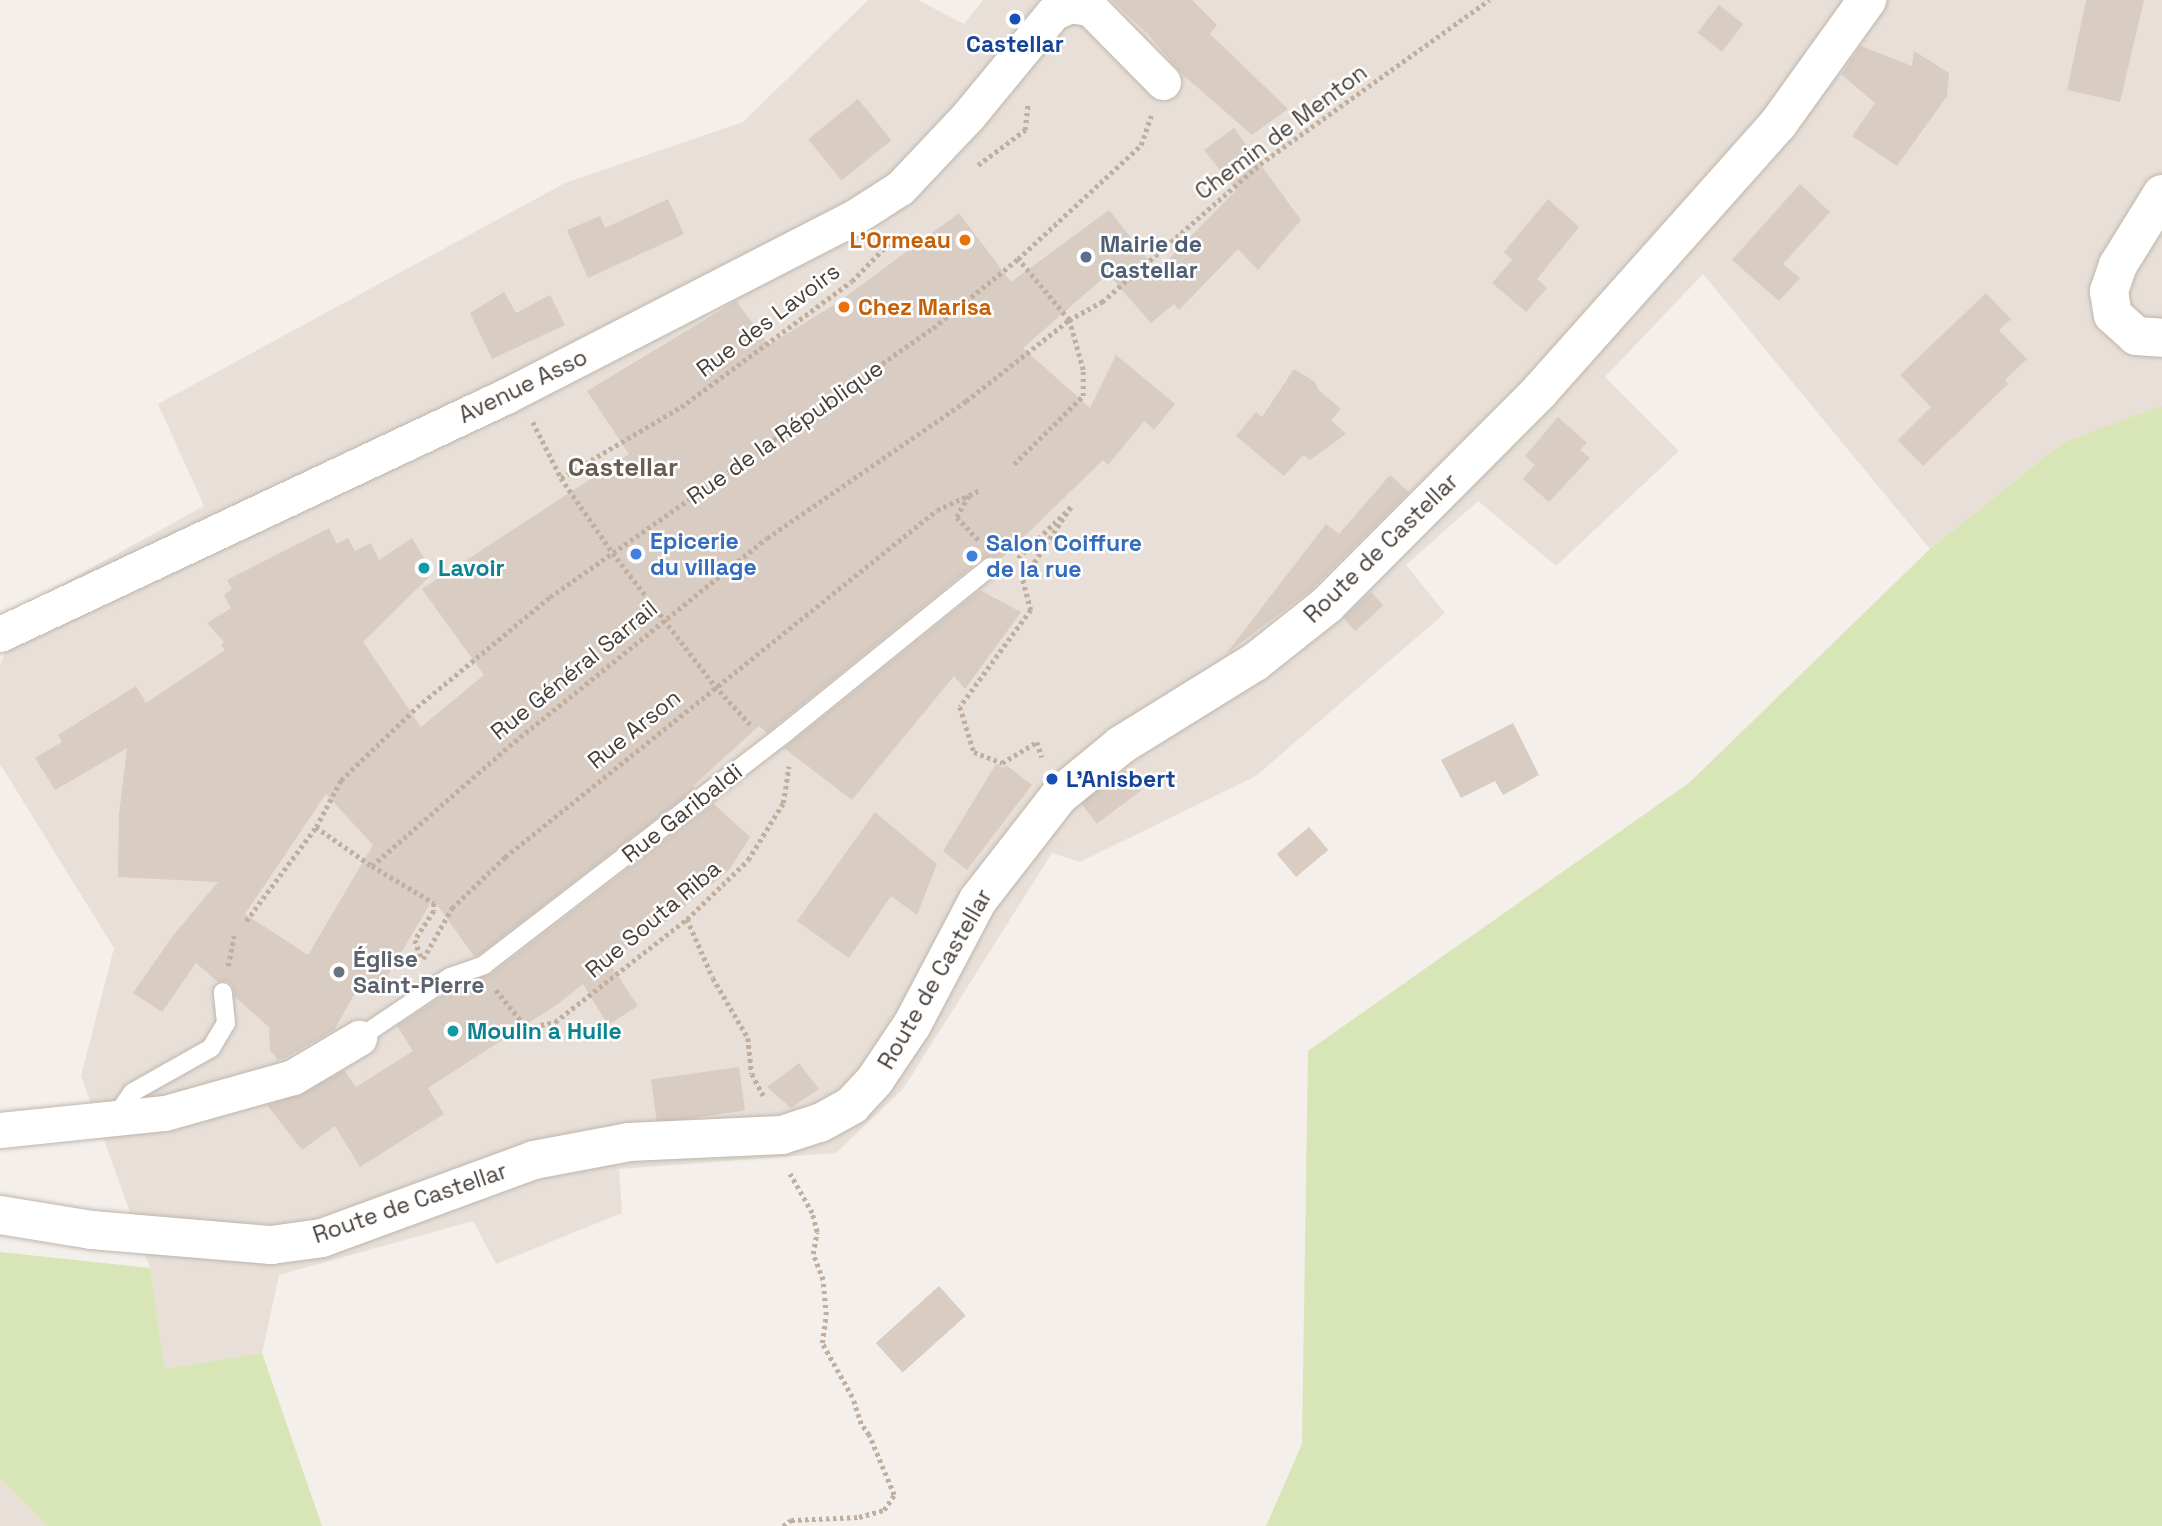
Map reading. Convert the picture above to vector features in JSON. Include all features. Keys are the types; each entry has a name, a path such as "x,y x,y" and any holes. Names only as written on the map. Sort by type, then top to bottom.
{"street":[{"name":"Route de Castellar","path":"0,1215 92,1230 271,1245 323,1238 534,1160 629,1142 782,1135 820,1123 852,1105 875,1080 912,1025 978,900 1059,796 1121,745 1255,662 1327,605 1549,381 1778,124 1867,0"},
{"name":"Avenue Asso","path":"0,635 506,396 853,218 900,188 968,116 1053,13 1070,5 1090,8 1163,82"},
{"path":"2162,194 2118,265 2109,291 2113,315 2136,336 2162,338"},
{"path":"0,1130 165,1113 293,1077 359,1038"}],"lane":[{"name":"Rue Garibaldi","path":"359,1038 450,977 484,965 785,733 990,566"},
{"path":"116,1116 133,1092 211,1048 226,1023 223,992"}],"path":[{"name":"Chemin de Menton","path":"1102,302 1261,164 1489,0"},
{"path":"969,171 1025,130 1028,101 1002,74"},
{"name":"Rue de la République","path":"246,921 316,827 341,780 417,707 550,597 933,328 1018,259 1141,145 1163,82"},
{"name":"Rue des Lavoirs","path":"561,478 681,407 852,281 898,234"},
{"path":"1014,464 1083,396 1083,370 1069,320 1018,259"},
{"name":"Rue Général Sarrail","path":"372,866 457,789 767,538 967,401 1069,320 1102,302"},
{"path":"527,410 561,478 613,554 662,621 715,686 769,745"},
{"name":"Rue Arson","path":"413,968 422,960 452,908 505,857 937,510 981,490"},
{"path":"970,495 957,517 992,554 990,566 1012,564 1071,508 1023,580 1031,610 960,707 974,752 1002,763 1037,742 1046,768"},
{"name":"Rue Souta Riba","path":"484,965 485,976 527,1028 555,1022 687,919 748,860 783,803 790,772 785,733"},
{"path":"316,827 372,866 434,903 434,911 415,940 422,960"},
{"path":"687,919 713,978 748,1038 752,1073 782,1135 790,1173 812,1213 817,1232 813,1254 823,1280 826,1315 822,1343 852,1397 861,1424 869,1435 894,1495 884,1510 859,1517 791,1520 783,1526"}],"shaded area":[{"path":"868,0 918,0 964,24 983,0 2162,0 2162,407 2062,443 1930,549 1703,274 1605,377 1679,451 1556,566 1478,501 1406,565 1445,613 1256,776 1080,862 1052,853 903,1089 836,1153 619,1169 622,1213 496,1264 473,1221 279,1275 262,1353 165,1369 150,1268 81,1076 114,948 0,764 0,665 26,604 204,506 158,404 565,183 743,122"},
{"path":"0,1479 47,1526 0,1526"}],"green space":[{"path":"2162,407 2162,1526 1266,1526 1302,1444 1308,1051 1689,783 1930,549 2062,443"},
{"path":"0,1252 150,1268 165,1369 262,1353 322,1526 47,1526 0,1479"}],"building":[{"path":"1111,0 1192,0 1217,25 1210,34 1288,109 1252,135 1181,73 1148,34"},
{"path":"2086,0 2144,0 2120,102 2067,90"},
{"path":"1719,5 1743,24 1722,52 1697,33"},
{"path":"1861,46 1912,66 1914,51 1949,73 1947,96 1897,166 1852,136 1875,103 1841,74"},
{"path":"858,99 891,140 842,180 808,139"},
{"path":"1234,128 1301,220 1258,270 1238,249 1179,310 1174,304 1151,323 1108,274 1023,348 1090,408 1116,355 1175,404 1154,430 1144,421 1108,465 1103,460 999,561 993,556 983,558 767,733 759,726 693,786 696,788 479,955 474,956 433,899 376,995 364,977 334,1030 285,1058 278,1060 270,1050 269,1027 235,997 232,985 227,981 218,982 196,963 162,1012 133,993 172,937 218,882 118,877 119,815 127,748 55,790 35,758 62,742 58,735 136,686 146,703 225,650 221,645 224,642 207,623 231,608 224,595 232,589 227,580 329,528 337,544 348,538 355,551 371,543 379,560 412,538 433,573 363,642 421,727 484,675 422,589 629,454 587,391 736,301 769,345 837,303 959,213 1011,282 1109,210 1157,271 1236,190 1204,150","holes":["326,794 373,845 308,955 245,914"]},
{"path":"1800,184 1830,212 1783,264 1800,278 1779,301 1732,260"},
{"path":"668,199 684,234 588,278 567,230 600,216 605,228"},
{"path":"1548,199 1579,227 1537,279 1547,288 1526,312 1492,283 1512,260 1504,252"},
{"path":"504,292 516,313 550,295 565,325 492,359 470,313"},
{"path":"1986,293 2011,319 1999,330 2027,359 2005,380 2008,384 1923,466 1898,440 1931,407 1900,375"},
{"path":"1294,369 1315,382 1318,390 1341,409 1331,420 1346,434 1310,460 1303,455 1284,476 1236,436 1256,412 1262,417"},
{"path":"1558,417 1587,443 1580,450 1590,458 1549,502 1523,479 1535,465 1525,456"},
{"path":"1390,475 1409,492 1312,589 1226,654 1326,524 1339,534"},
{"path":"980,590 1021,612 965,689 954,676 852,800 784,748"},
{"path":"1371,592 1383,605 1355,631 1343,618"},
{"path":"1513,723 1539,775 1503,795 1495,781 1461,798 1441,760"},
{"path":"996,764 1004,768 1006,765 1032,785 967,870 943,851"},
{"path":"1125,770 1141,791 1097,824 1081,803"},
{"path":"713,803 750,837 729,870 663,924 608,961 638,1006 608,1025 583,984 558,1004 428,1088 444,1114 360,1167 335,1126 302,1150 267,1105 303,1094 344,1070 356,1087 413,1051 397,1026 458,986 491,974"},
{"path":"875,812 937,864 917,915 891,896 849,958 797,921"},
{"path":"1309,827 1328,850 1296,877 1277,854"},
{"path":"799,1063 819,1089 791,1108 767,1087"},
{"path":"739,1067 745,1111 657,1123 651,1079"},
{"path":"939,1286 966,1316 903,1373 876,1343"}],"place":[{"name":"Castellar","path":"1015,19"},
{"name":"L'Ormeau","path":"965,240"},
{"name":"Mairie de Castellar","path":"1086,257"},
{"name":"Chez Marisa","path":"844,307"},
{"name":"Epicerie du village","path":"636,554"},
{"name":"Salon Coiffure de la rue","path":"972,556"},
{"name":"Lavoir","path":"424,568"},
{"name":"L’Anisbert","path":"1052,779"},
{"name":"Église Saint-Pierre","path":"339,972"},
{"name":"Moulin a Huile","path":"453,1031"}],"district":[{"name":"Castellar","path":"623,468"}]}
